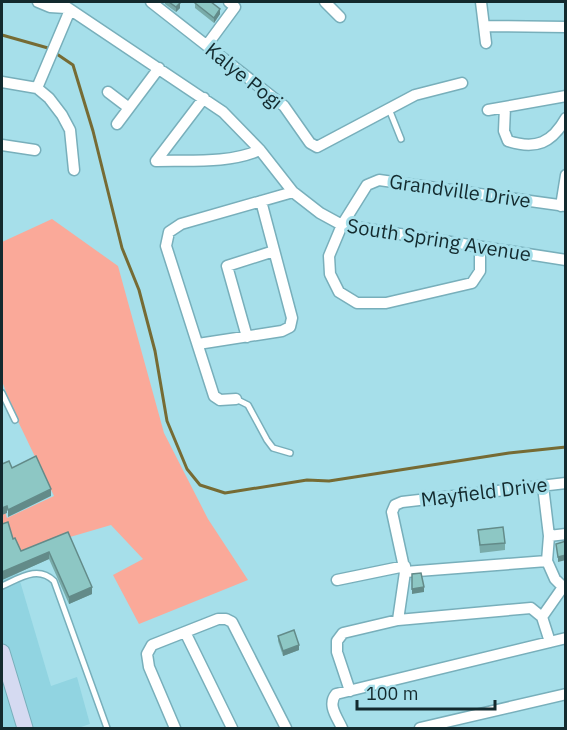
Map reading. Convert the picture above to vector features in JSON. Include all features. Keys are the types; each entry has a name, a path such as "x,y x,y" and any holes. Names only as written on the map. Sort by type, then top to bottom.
{"main road":[{"path":"2,652 25,729"}],"street":[{"name":"South Spring Avenue","path":"38,2 50,7 65,6 82,15 204,98 223,112 260,150 293,192 320,213 342,225 566,260"},
{"name":"Kalye Pogi","path":"151,2 284,106 310,143 317,147 416,95 462,83"},
{"path":"207,45 235,8 229,2"},
{"path":"325,2 340,17"},
{"path":"481,2 486,43"},
{"path":"37,88 55,45 65,6"},
{"path":"484,26 566,27"},
{"path":"117,124 159,68"},
{"path":"2,82 37,88 49,98 70,130 74,170"},
{"path":"108,92 129,108"},
{"path":"204,98 156,161 223,159 245,156 260,150"},
{"path":"488,110 565,100"},
{"path":"504,107 504,131 508,141 520,145 549,141 566,118"},
{"path":"2,145 35,150"},
{"path":"563,206 566,175"},
{"name":"Grandville Drive","path":"480,248 480,271 472,283 386,303 357,303 339,292 330,274 329,256 342,225 367,185 380,180 563,206"},
{"path":"236,399 220,400 214,396 166,246 169,232 181,224 293,192"},
{"path":"198,344 282,332 290,327 292,318 261,201"},
{"path":"247,337 227,266 274,251"},
{"name":"Mayfield Drive","path":"405,569 392,512 395,505 402,502 566,483"},
{"path":"542,617 564,586 555,579 547,561 549,536 543,486"},
{"path":"549,536 566,534"},
{"path":"337,580 405,569 547,561"},
{"path":"398,620 405,569"},
{"path":"351,691 337,652 337,641 343,633 398,620 531,608 542,617 550,642"},
{"path":"175,729 149,667 147,654 152,645 218,619 232,622 286,729"},
{"path":"185,632 232,729"},
{"path":"342,729 332,705 332,699 336,694 566,638"},
{"path":"420,729 566,694"}],"lane":[{"path":"388,108 401,139"},
{"path":"2,393 15,420"},
{"path":"236,399 248,405 273,448 290,453"},
{"path":"2,586 38,572 47,574 54,581 107,729"}],"shaded area":[{"path":"52,219 118,266 164,433 208,519 248,580 139,624 113,575 143,559 111,525 12,554 2,531 2,501 7,518 54,496 13,411 2,381 2,242"},
{"path":"12,554 51,686 77,677 90,724 78,728 2,728 2,557"}],"building":[{"path":"169,2 178,2 180,3 176,7"},
{"path":"196,2 211,2 220,9 214,18"},
{"path":"36,456 51,489 8,510 7,506 2,508 2,464 9,461 12,468"},
{"path":"8,522 13,539 15,538 21,551 68,532 92,587 69,597 49,552 2,572 2,524"},
{"path":"503,527 505,543 480,545 478,530"},
{"path":"566,541 566,555 558,557 556,544"},
{"path":"421,573 424,587 412,589 412,574"},
{"path":"294,630 299,645 283,651 278,636"}],"waterway":[{"path":"2,35 48,48 73,65 93,131 122,248 139,290 155,351 167,421 187,469 200,485 225,493 307,480 329,481 509,453 566,447"}]}
